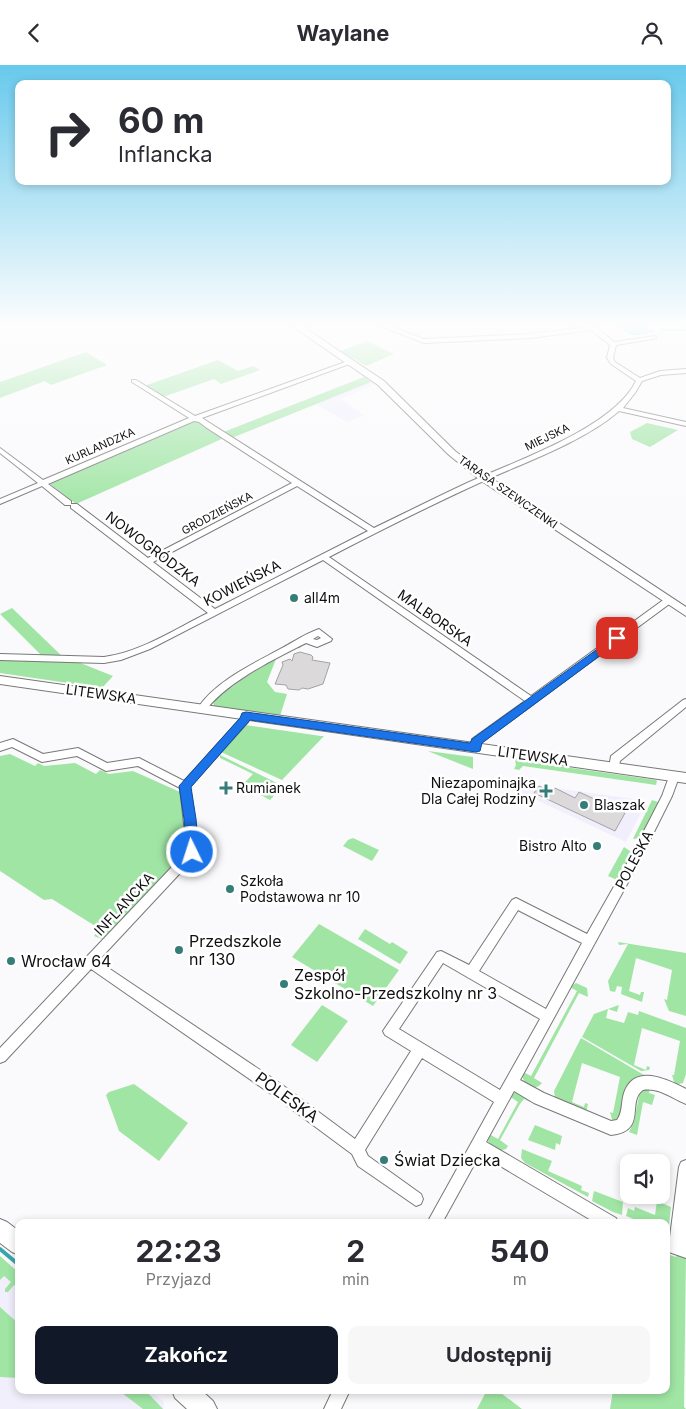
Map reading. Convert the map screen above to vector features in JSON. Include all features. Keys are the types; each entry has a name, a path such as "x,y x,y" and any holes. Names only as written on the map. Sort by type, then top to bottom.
{"street":[{"path":"143,387 195,419 201,420 375,532"},
{"name":"KURLANDZKA","path":"0,502 195,419 283,387"},
{"name":"TARASA SZEWCZENKI","path":"386,387 440,442 484,478 686,612"},
{"name":"MIEJSKA","path":"484,478 603,421 618,409 636,387"},
{"path":"618,409 686,424"},
{"name":"NOWOGRÓDZKA","path":"0,450 214,613"},
{"name":"KOWIEŃSKA","path":"0,657 115,659 147,647 484,478"},
{"name":"GRODZIEŃSKA","path":"147,562 298,483"},
{"name":"MALBORSKA","path":"324,557 531,701"},
{"path":"476,748 476,742 669,601"},
{"path":"202,709 206,702 245,673 306,639"},
{"name":"LITEWSKA","path":"0,680 680,777"},
{"path":"614,768 615,759 686,702"},
{"path":"0,747 13,743 42,758 78,752 106,767 139,762 185,786 241,725 246,716"},
{"name":"POLESKA","path":"436,1219 633,863 667,797 680,777"},
{"name":"INFLANCKA","path":"0,1057 192,852 185,786"},
{"path":"471,973 516,903 589,941"},
{"path":"502,1099 390,1031 441,956 547,1016"},
{"name":"POLESKA","path":"90,961 216,1047 356,1149 363,1161 416,1199"},
{"path":"356,1149 420,1049"},
{"path":"511,1082 539,1098 611,1128 621,1127 626,1122 631,1092 635,1085 641,1082 650,1082 686,1097"},
{"path":"477,1145 604,1219"},
{"path":"676,1246 686,1167"},
{"path":"0,1229 15,1242"},
{"path":"188,1394 205,1409"},
{"path":"332,1409 340,1394"}],"shaded area":[{"path":"359,387 370,387 340,399 364,415 347,422 316,404"},
{"path":"507,781 647,801 626,842 507,786"},
{"path":"0,1256 15,1269 15,1394 155,1394 164,1402 163,1409 0,1409"}],"green space":[{"path":"0,387 30,387 0,398"},
{"path":"147,387 192,387 163,397"},
{"path":"339,387 359,387 229,439 221,433"},
{"path":"197,421 224,438 76,504 50,484 175,429"},
{"path":"647,423 678,430 650,447 632,439 630,432"},
{"path":"12,608 64,658 42,656 0,614"},
{"path":"0,659 78,662 113,676 102,688 0,673"},
{"path":"276,659 267,682 275,692 287,694 280,716 214,706 213,701 247,676"},
{"path":"245,725 324,736 282,780 221,752"},
{"path":"428,751 473,757 473,769 430,752"},
{"path":"10,754 35,766 38,763 44,766 75,763 96,774 100,770 109,774 133,771 180,792 186,848 157,884 104,940 94,936 100,929 52,899 44,900 0,871 0,756"},
{"path":"220,755 283,786 270,800 242,785 253,774 220,758"},
{"path":"515,760 657,781 656,785 523,766 519,770 514,769 516,765"},
{"path":"652,800 658,802 658,805 642,838 633,839"},
{"path":"353,838 379,850 372,861 343,846 348,840"},
{"path":"624,847 633,853 617,880 608,876"},
{"path":"319,924 399,970 373,1006 292,957"},
{"path":"365,929 408,952 400,964 358,939"},
{"path":"618,942 686,953 686,1016 669,1011 664,999 667,1000 672,970 636,958 629,991 640,995 641,992 644,992 642,1002 621,994 622,987 617,986 615,992 610,991 608,981 628,944 619,945"},
{"path":"576,983 587,988 588,997 579,993 534,1078 542,1083 538,1087 531,1087 525,1083 522,1076 523,1072 531,1076 577,991 570,987"},
{"path":"322,1005 348,1021 317,1062 291,1045"},
{"path":"619,1005 617,1012 608,1009 606,1018 624,1023 628,1012 638,1015 639,1011 686,1028 686,1074 683,1083 675,1085 672,1075 674,1075 680,1041 642,1028 634,1065 646,1070 647,1066 650,1067 649,1070 641,1071 582,1037 594,1014"},
{"path":"581,1038 644,1075 636,1077 631,1081 626,1093 622,1114 619,1120 613,1123 610,1112 613,1113 620,1077 582,1063 572,1102 584,1107 585,1103 588,1104 586,1113 555,1098 554,1091"},
{"path":"134,1084 188,1123 159,1161 119,1131 106,1095 109,1092"},
{"path":"650,1088 649,1093 655,1095 652,1105 643,1102 637,1135 629,1132 634,1122 640,1091"},
{"path":"516,1092 528,1098 530,1102 524,1099 520,1104 500,1140 508,1146 506,1149 498,1151 489,1144 489,1134 498,1139 518,1102 509,1096"},
{"path":"535,1125 562,1136 560,1145 556,1143 555,1150 528,1140"},
{"path":"522,1149 552,1161 548,1171 582,1186 581,1190 589,1193 588,1197 525,1163 521,1158"},
{"path":"594,1191 620,1201 620,1204 623,1204 622,1215 613,1212 592,1201"},
{"path":"657,1204 664,1204 671,1207 670,1219 634,1219 626,1216 628,1208 634,1211 635,1207 655,1215"},
{"path":"677,1252 686,1255 684,1407 686,1409 610,1409 612,1394 670,1394 670,1255 676,1257"},
{"path":"0,1256 15,1269 15,1286 8,1292 5,1292 5,1289 11,1282 4,1276 0,1280"},
{"path":"0,1307 15,1320 15,1378 0,1377"},
{"path":"123,1394 149,1394 163,1409 143,1409"},
{"path":"485,1394 502,1394 522,1409 477,1409"}],"building":[{"path":"300,652 311,655 313,657 312,660 330,663 323,684 299,690 288,689 286,685 275,684 283,665 282,662 290,659 292,661 294,654"},
{"name":"Blaszak","path":"539,786 552,792 555,788 575,798 579,792 625,813 615,831 534,793"}],"waterway":[{"path":"0,1249 15,1262"}],"place":[{"name":"all4m","path":"294,598"},
{"name":"Rumianek","path":"226,788"},
{"name":"Niezapominajka Dla Całej Rodziny","path":"546,791"},
{"name":"Blaszak","path":"584,805"},
{"name":"Bistro Alto","path":"597,846"},
{"name":"Szkoła Podstawowa nr 10","path":"230,889"},
{"name":"Przedszkole nr 130","path":"179,950"},
{"name":"Wrocław 64","path":"11,961"},
{"name":"Zespół Szkolno-Przedszkolny nr 3","path":"284,984"},
{"name":"Świat Dziecka","path":"384,1160"}],"route":[{"path":"192,852 185,786 245,720 246,716 476,748 476,742 617,638"}]}
